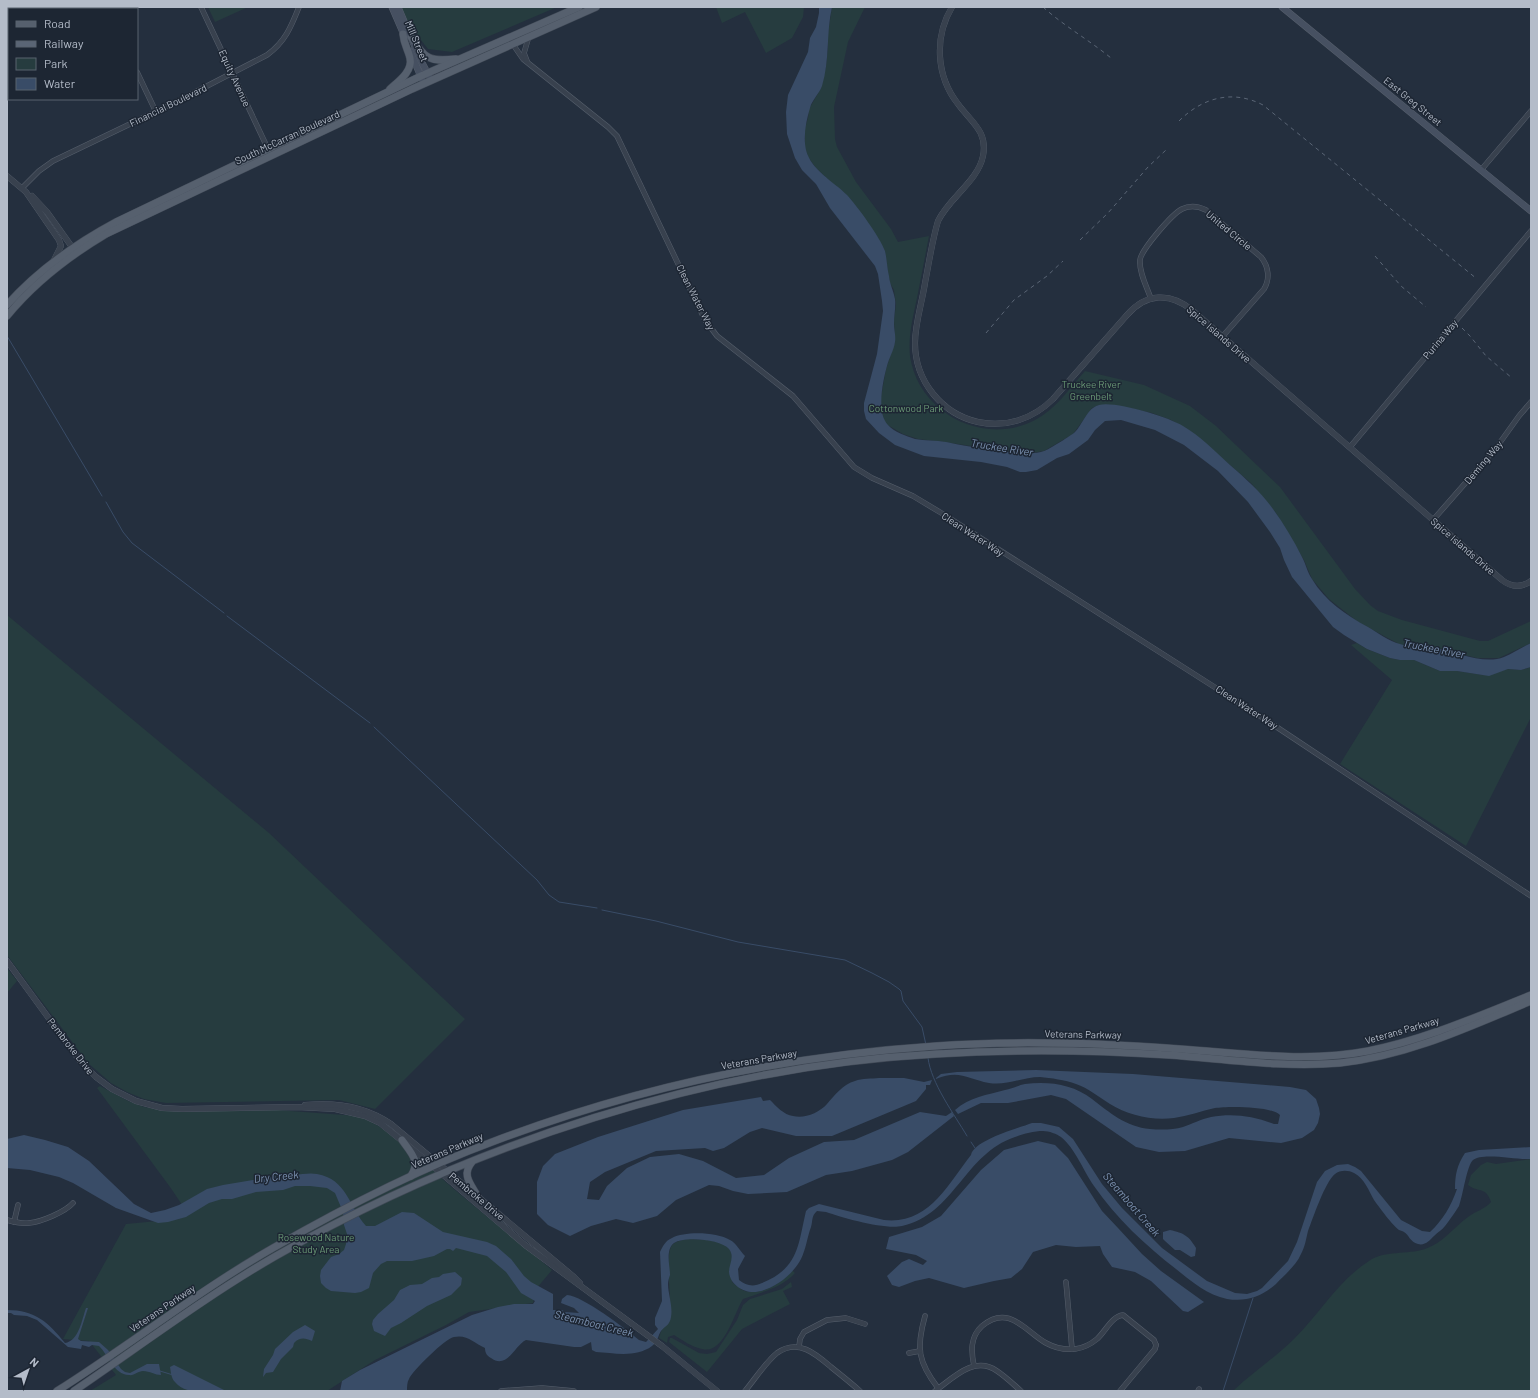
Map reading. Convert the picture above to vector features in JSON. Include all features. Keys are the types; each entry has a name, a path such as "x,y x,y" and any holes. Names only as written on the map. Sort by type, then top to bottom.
{"main road":[{"name":"Mill Street","path":"392,7 403,34 426,78"},
{"name":"Mill Street","path":"398,7 426,78"},
{"name":"South McCarran Boulevard","path":"7,305 32,279 106,234 252,165 426,78 462,58 579,7"},
{"name":"South McCarran Boulevard","path":"72,247 116,222 385,94 512,44 596,7"},
{"name":"East Greg Street","path":"1282,7 1531,211"},
{"path":"385,94 406,74 410,66 410,57 404,43 403,34"},
{"path":"411,37 422,54 427,58 440,60 462,58"},
{"path":"252,165 268,149"},
{"path":"55,264 72,247"},
{"name":"South McCarran Boulevard","path":"7,316 55,264"},
{"name":"Veterans Parkway","path":"74,1391 240,1278 275,1257 372,1206 472,1161 559,1130 634,1106 699,1089 762,1076 940,1046 998,1044 1108,1044 1309,1057 1339,1055 1366,1051 1401,1043 1531,995"},
{"name":"Veterans Parkway","path":"57,1391 235,1271 336,1213 411,1176 490,1142 631,1097 682,1084 759,1068 833,1057 917,1051 941,1053 1106,1051 1274,1063 1338,1063 1401,1051 1432,1041 1531,1001"},
{"path":"402,1140 415,1160 415,1170 411,1176"},
{"path":"472,1161 467,1168 466,1173 478,1197"}],"street":[{"name":"Equity Avenue","path":"201,7 233,72 268,149"},
{"name":"Financial Boulevard","path":"24,190 38,171 53,161 156,112 267,55 278,46 288,34 299,7"},
{"name":"Spice Islands Drive","path":"952,7 944,23 941,36 941,69 945,82 954,99 979,129 984,149 979,169 945,210 936,227 915,338 915,351 922,376 928,388 936,398 946,407 968,420 981,423 1001,424 1026,418 1044,408 1053,399 1132,309 1143,301 1170,298 1182,303 1502,580 1510,585 1523,585 1531,581"},
{"path":"529,36 524,53 526,60 530,64"},
{"name":"Clean Water Way","path":"512,44 520,57 608,127 620,140 711,330 732,349 789,392 854,467 872,478 913,496 943,514 1263,718 1531,896"},
{"path":"138,74 156,112"},
{"path":"1482,170 1531,111"},
{"path":"7,176 34,198 47,212 72,247"},
{"path":"24,190 61,244 55,264"},
{"name":"United Circle","path":"1151,299 1140,267 1140,260 1144,250 1178,211 1191,206 1203,208 1261,257 1265,262 1268,272 1267,284 1264,289 1222,337"},
{"name":"Purina Way","path":"1350,448 1531,231"},
{"name":"Deming Way","path":"1432,520 1493,451 1518,416 1531,402"},
{"name":"Pembroke Drive","path":"7,961 86,1067 96,1077 119,1094 144,1104 172,1109 297,1107 336,1109 365,1116 380,1123 436,1165"},
{"name":"Pembroke Drive","path":"297,1107 334,1104 361,1108 373,1113 391,1124 525,1245 662,1346 717,1391"},
{"name":"Pembroke Drive","path":"445,1173 478,1197 574,1276 582,1286"},
{"path":"7,1220 22,1223 34,1222 60,1212 70,1206 73,1202"},
{"path":"14,1222 18,1205"},
{"path":"1066,1282 1072,1349"},
{"path":"974,1366 972,1348 977,1333 989,1322 999,1318 1019,1322 1042,1341 1053,1346 1072,1349 1082,1347 1096,1340 1116,1317 1121,1315 1126,1316 1158,1344 1120,1391"},
{"path":"925,1316 920,1332 920,1351 924,1366 937,1390 964,1370 974,1366 984,1366 995,1369 1021,1391"},
{"path":"799,1347 800,1339 804,1332 828,1320 846,1318 865,1324"},
{"path":"745,1391 775,1355 789,1348 799,1347 813,1352 860,1391"},
{"path":"909,1353 920,1351"},
{"path":"501,1391 542,1389 574,1391"}],"green space":[{"path":"208,7 248,7 215,22"},
{"path":"400,7 557,7 452,52 428,49 406,21"},
{"path":"716,7 804,7 803,17 792,38 766,53 745,12 722,23"},
{"path":"832,7 865,7 848,42 834,107 835,139 837,147 856,182 891,229 898,242 929,236 911,327 910,356 916,376 926,394 940,408 956,420 975,427 995,429 1015,427 1035,420 1043,415 1062,398 1085,371 1144,385 1190,406 1216,426 1280,487 1355,589 1378,611 1402,620 1480,641 1488,641 1531,621 1531,643 1499,658 1477,658 1432,647 1410,647 1399,644 1358,622 1329,599 1312,579 1304,560 1276,513 1251,483 1190,431 1171,420 1152,413 1099,405 1092,408 1073,434 1044,451 1031,453 1005,451 918,439 903,434 886,424 881,407 881,397 886,369 895,342 894,320 896,305 894,290 890,283 885,251 854,204 816,168 808,157 805,148 805,128 809,109 821,88 826,66 828,46 827,40"},
{"path":"7,615 269,833 465,1019 375,1109 339,1100 166,1103 144,1099 127,1092 111,1083 88,1063 7,955"},
{"path":"1357,643 1367,649 1390,658 1414,660 1440,671 1457,671 1484,675 1508,669 1521,670 1531,667 1531,717 1466,846 1340,764 1392,680 1351,645"},
{"path":"7,968 17,981 7,993"},
{"name":"Rosewood Nature Study Area","path":"100,1086 128,1101 144,1107 172,1111 277,1110 358,1116 384,1130 409,1148 455,1190 552,1270 536,1289 533,1303 469,1312 375,1360 327,1391 90,1391 116,1375 89,1341 63,1339 126,1224 179,1219 189,1215 97,1088"},
{"path":"1531,1159 1531,1391 1233,1391 1295,1338 1339,1287 1358,1269 1369,1261 1382,1255 1425,1249 1443,1239 1468,1217 1489,1204 1491,1202 1487,1194 1468,1185 1471,1175 1481,1165 1487,1162 1496,1164"},
{"path":"688,1239 714,1241 726,1246 730,1250 732,1256 732,1282 746,1291 763,1291 774,1286 792,1270 795,1273 778,1286 743,1299 727,1332 716,1346 710,1349 698,1348 674,1335 668,1337 667,1343 659,1338 670,1309 668,1264 670,1249 673,1244 678,1241"},
{"path":"791,1282 792,1287 783,1291 790,1304 742,1329 707,1372 669,1342 670,1338 672,1338 699,1353 707,1354 716,1352 737,1320 743,1305 750,1299 782,1289"}],"water":[{"name":"Truckee River","path":"819,7 832,7 826,66 822,86 811,105 805,129 805,145 813,164 823,175 847,195 873,230 885,251 889,279 895,302 895,342 885,372 881,405 884,420 893,430 915,439 942,441 996,451 1036,453 1046,450 1073,434 1091,409 1099,405 1117,405 1166,418 1183,426 1201,439 1258,491 1285,527 1296,545 1310,576 1317,587 1330,601 1352,618 1396,643 1409,646 1437,648 1479,659 1488,660 1504,657 1531,643 1531,667 1521,670 1508,669 1489,676 1457,671 1440,671 1414,660 1390,658 1367,649 1344,635 1333,627 1292,577 1280,548 1248,502 1218,471 1184,445 1155,430 1121,420 1105,421 1095,430 1088,440 1069,454 1057,458 1037,470 1026,472 1020,472 1007,467 981,462 924,456 895,445 879,433 866,419 864,411 864,403 877,354 883,311 878,274 875,266 830,208 816,184 802,170 795,158 787,134 786,112 788,95 808,52 810,38 816,27"},
{"path":"1036,1070 1133,1074 1290,1087 1306,1090 1316,1099 1320,1114 1318,1123 1314,1130 1302,1138 1281,1143 1229,1138 1185,1151 1159,1152 1136,1147 1066,1099 1051,1095 1008,1103 981,1103 958,1114 955,1110 967,1102 979,1097 1023,1085 1034,1083 1051,1083 1069,1087 1085,1094 1111,1114 1141,1128 1162,1130 1175,1129 1207,1118 1227,1115 1251,1117 1278,1124 1280,1115 1275,1112 1259,1108 1229,1107 1215,1108 1174,1118 1157,1119 1124,1111 1110,1104 1089,1090 1058,1079 1034,1077 995,1084 957,1075 944,1076 936,1079 941,1074 957,1072"},
{"path":"904,1078 924,1082 932,1080 930,1085 926,1085 926,1089 916,1101 832,1136 796,1136 762,1128 750,1132 724,1148 713,1151 705,1148 656,1151 605,1172 590,1182 587,1199 599,1200 607,1186 627,1168 650,1157 679,1154 703,1161 736,1178 764,1175 789,1158 824,1142 854,1140 920,1112 946,1116 952,1112 954,1116 908,1152 892,1160 852,1171 826,1175 787,1192 748,1194 719,1186 709,1185 676,1200 657,1216 633,1223 616,1219 591,1226 570,1236 548,1225 537,1214 537,1182 543,1166 555,1154 598,1137 683,1110 761,1097 763,1101 770,1100 786,1114 802,1117 816,1113 847,1085 861,1079"},
{"name":"Steamboat Creek","path":"1032,1123 1041,1123 1059,1127 1073,1139 1102,1184 1122,1208 1162,1248 1207,1281 1235,1293 1247,1294 1262,1288 1288,1261 1297,1242 1317,1182 1325,1171 1337,1165 1348,1164 1361,1171 1401,1220 1422,1231 1430,1232 1443,1218 1452,1201 1457,1189 1455,1189 1455,1179 1457,1170 1465,1153 1479,1150 1531,1147 1531,1159 1492,1156 1473,1160 1469,1168 1458,1208 1443,1229 1423,1244 1413,1242 1406,1233 1393,1225 1376,1203 1366,1185 1358,1175 1347,1171 1337,1173 1331,1178 1323,1192 1308,1231 1304,1249 1293,1266 1276,1284 1265,1292 1253,1298 1234,1300 1220,1297 1200,1287 1143,1241 1103,1198 1090,1180 1071,1147 1061,1137 1043,1131 1032,1132 1015,1137 998,1145 983,1156 948,1197 935,1209 920,1219 902,1226 895,1227 875,1225 817,1211 813,1217 812,1225 801,1259 793,1271 781,1282 767,1289 749,1292 734,1284 729,1272 732,1255 729,1249 725,1246 711,1241 694,1239 674,1243 671,1246 669,1254 670,1275 668,1284 671,1309 670,1320 661,1331 656,1343 646,1350 625,1354 596,1352 592,1350 591,1342 581,1347 574,1347 526,1340 506,1359 497,1361 487,1355 485,1348 467,1338 459,1336 454,1337 444,1343 416,1369 408,1380 407,1391 340,1391 342,1381 360,1370 472,1315 514,1304 533,1304 535,1301 521,1293 506,1272 487,1256 456,1248 453,1251 447,1249 434,1256 412,1261 387,1261 381,1264 373,1273 369,1288 355,1293 331,1291 321,1283 321,1270 331,1257 344,1250 347,1234 344,1225 343,1212 335,1193 327,1188 295,1186 283,1190 256,1192 232,1199 222,1199 209,1203 186,1217 158,1223 116,1208 73,1183 59,1177 30,1170 7,1168 7,1139 24,1135 68,1147 89,1161 134,1204 151,1213 179,1205 207,1189 223,1185 289,1174 317,1174 327,1177 341,1188 366,1226 375,1226 402,1212 414,1213 443,1232 487,1242 496,1246 511,1259 524,1276 531,1282 553,1294 553,1310 579,1313 574,1308 561,1303 562,1299 567,1295 574,1297 604,1314 625,1328 639,1340 646,1342 658,1329 655,1325 655,1318 662,1301 660,1252 664,1244 670,1239 685,1234 701,1233 717,1235 732,1241 745,1256 738,1269 739,1280 747,1285 759,1284 774,1277 790,1263 798,1245 806,1211 809,1208 819,1204 884,1220 900,1220 913,1216 936,1200 980,1144 998,1135"},
{"path":"1038,1141 1055,1145 1068,1158 1102,1211 1142,1254 1161,1271 1204,1302 1188,1312 1183,1311 1151,1281 1135,1272 1112,1267 1103,1254 1100,1246 1076,1247 1056,1245 1033,1252 1022,1269 1011,1278 964,1288 929,1278 899,1287 892,1285 887,1276 902,1262 909,1259 923,1265 927,1261 916,1255 886,1249 889,1237 922,1227 941,1216 981,1170 1004,1150"},
{"path":"1170,1230 1183,1234 1191,1241 1196,1248 1195,1256 1191,1257 1180,1250 1175,1250 1163,1239 1163,1232"},
{"path":"455,1272 462,1278 461,1285 451,1295 427,1306 391,1328 385,1336 374,1331 372,1324 373,1320 394,1300 400,1290 410,1285 422,1284 443,1274"},
{"path":"86,1308 88,1308 78,1339 81,1341 99,1342 108,1350 121,1369 125,1372 130,1373 147,1364 159,1364 161,1375 143,1371 131,1375 119,1372 99,1346 92,1345 89,1347 82,1345 81,1349 68,1347 37,1320 27,1316 7,1313 7,1310 25,1312 33,1315 47,1323 65,1343 74,1338 77,1334"},
{"path":"305,1325 315,1331 312,1341 303,1339 296,1341 293,1347 281,1359 273,1372 266,1373 263,1377 264,1369 275,1349 293,1332"},
{"path":"174,1365 226,1391 199,1392 180,1386 175,1382 171,1375 170,1367"}],"waterway":[{"path":"7,336 102,496"},
{"path":"106,502 123,532 132,543 224,613"},
{"path":"227,616 370,723"},
{"path":"374,727 537,880 549,895 559,902 597,908"},
{"path":"602,910 656,921 738,942 845,960 889,982 901,991 903,1001 922,1027 926,1045"},
{"path":"928,1058 930,1068 938,1088 967,1136"},
{"path":"971,1142 975,1148"},
{"path":"1223,1391 1253,1298"},
{"path":"160,1371 173,1375"}],"railway":[{"path":"1043,7 1111,58"},
{"path":"1179,121 1197,107 1218,98 1240,98 1251,100 1263,105 1477,279"},
{"path":"1080,240 1108,213 1148,167 1166,150"},
{"path":"1375,256 1401,286 1426,307"},
{"path":"986,333 1014,300 1047,276 1063,261"},
{"path":"1462,328 1486,356 1512,378"}],"park label":[{"name":"Truckee River Greenbelt","path":"1091,390"},
{"name":"Cottonwood Park","path":"906,408"}],"water label":[{"name":"Dry Creek","path":"276,1176"}]}
